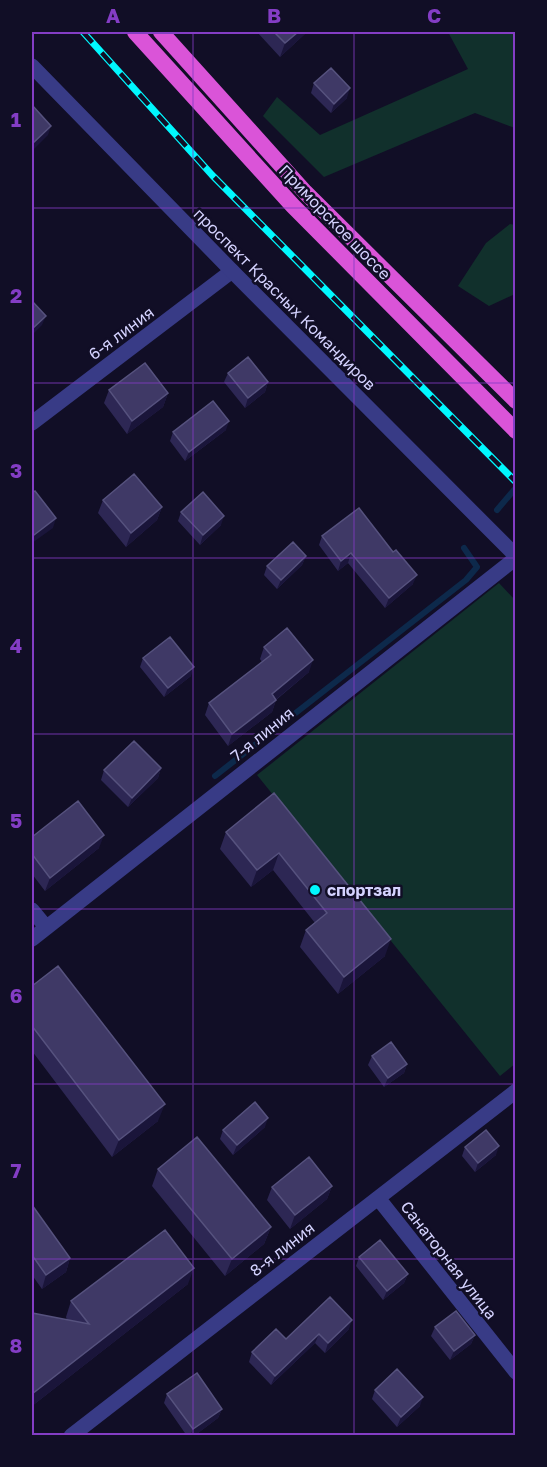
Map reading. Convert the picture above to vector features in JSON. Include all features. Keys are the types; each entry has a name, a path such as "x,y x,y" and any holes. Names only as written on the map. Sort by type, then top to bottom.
{"highway":[{"name":"Приморское шоссе","path":"135,32 292,206 516,431"},
{"name":"Приморское шоссе","path":"161,32 305,192 516,401"}],"street":[{"name":"проспект Красных Командиров","path":"32,66 516,557"},
{"name":"6-я линия","path":"32,423 232,271"},
{"name":"7-я линия","path":"32,939 516,557"},
{"path":"32,910 46,927"},
{"name":"8-я линия","path":"71,1436 516,1091"},
{"name":"Санаторная улица","path":"378,1198 516,1372"}],"green space":[{"path":"448,32 515,32 515,128 475,113 324,177 263,116 277,97 320,135 468,69"},
{"path":"510,224 515,225 515,294 489,306 458,286 486,243"},
{"path":"499,583 515,600 515,1064 500,1076 257,775"}],"building":[{"path":"274,32 298,32 285,43"},
{"path":"331,68 350,88 334,104 314,83"},
{"path":"32,105 51,126 32,144"},
{"path":"32,301 46,316 32,329"},
{"path":"248,357 268,382 248,398 228,373"},
{"path":"145,363 168,393 132,421 109,390"},
{"path":"213,401 229,421 189,452 173,432"},
{"path":"134,474 162,507 131,533 103,500"},
{"path":"35,491 56,518 34,535 32,532 32,493"},
{"path":"203,492 224,516 203,535 181,512"},
{"path":"359,508 393,552 396,550 417,575 389,598 351,553 341,561 322,536"},
{"path":"293,542 306,556 281,580 267,566"},
{"path":"287,628 313,660 272,694 276,700 232,734 209,703 271,655 264,647"},
{"path":"170,637 194,667 168,688 143,658"},
{"path":"134,741 161,768 132,798 104,770"},
{"path":"274,793 391,939 344,977 306,930 327,913 279,853 257,870 226,832"},
{"path":"78,801 104,835 50,878 32,854 32,837"},
{"path":"58,966 165,1104 119,1140 32,1026 32,986"},
{"path":"391,1042 407,1064 388,1078 372,1056"},
{"path":"255,1102 268,1118 237,1145 223,1130"},
{"path":"486,1130 499,1146 478,1163 465,1147"},
{"path":"197,1137 271,1227 232,1259 158,1169"},
{"path":"309,1157 332,1186 295,1215 272,1187"},
{"path":"32,1205 70,1258 46,1275 32,1255"},
{"path":"165,1230 194,1268 32,1394 32,1313 89,1324 71,1301"},
{"path":"380,1240 408,1274 387,1291 359,1257"},
{"path":"330,1297 352,1320 328,1343 319,1334 275,1376 252,1352 276,1329 286,1339"},
{"path":"456,1311 475,1335 454,1351 435,1327"},
{"path":"397,1369 423,1397 401,1417 375,1390"},
{"path":"197,1373 222,1409 193,1429 167,1394"}],"waterway":[{"path":"497,510 514,490"},
{"path":"215,776 466,580 477,567 464,548"}],"railway":[{"path":"83,32 212,175 516,482"}],"place":[{"name":"спортзал","path":"315,890"}]}
